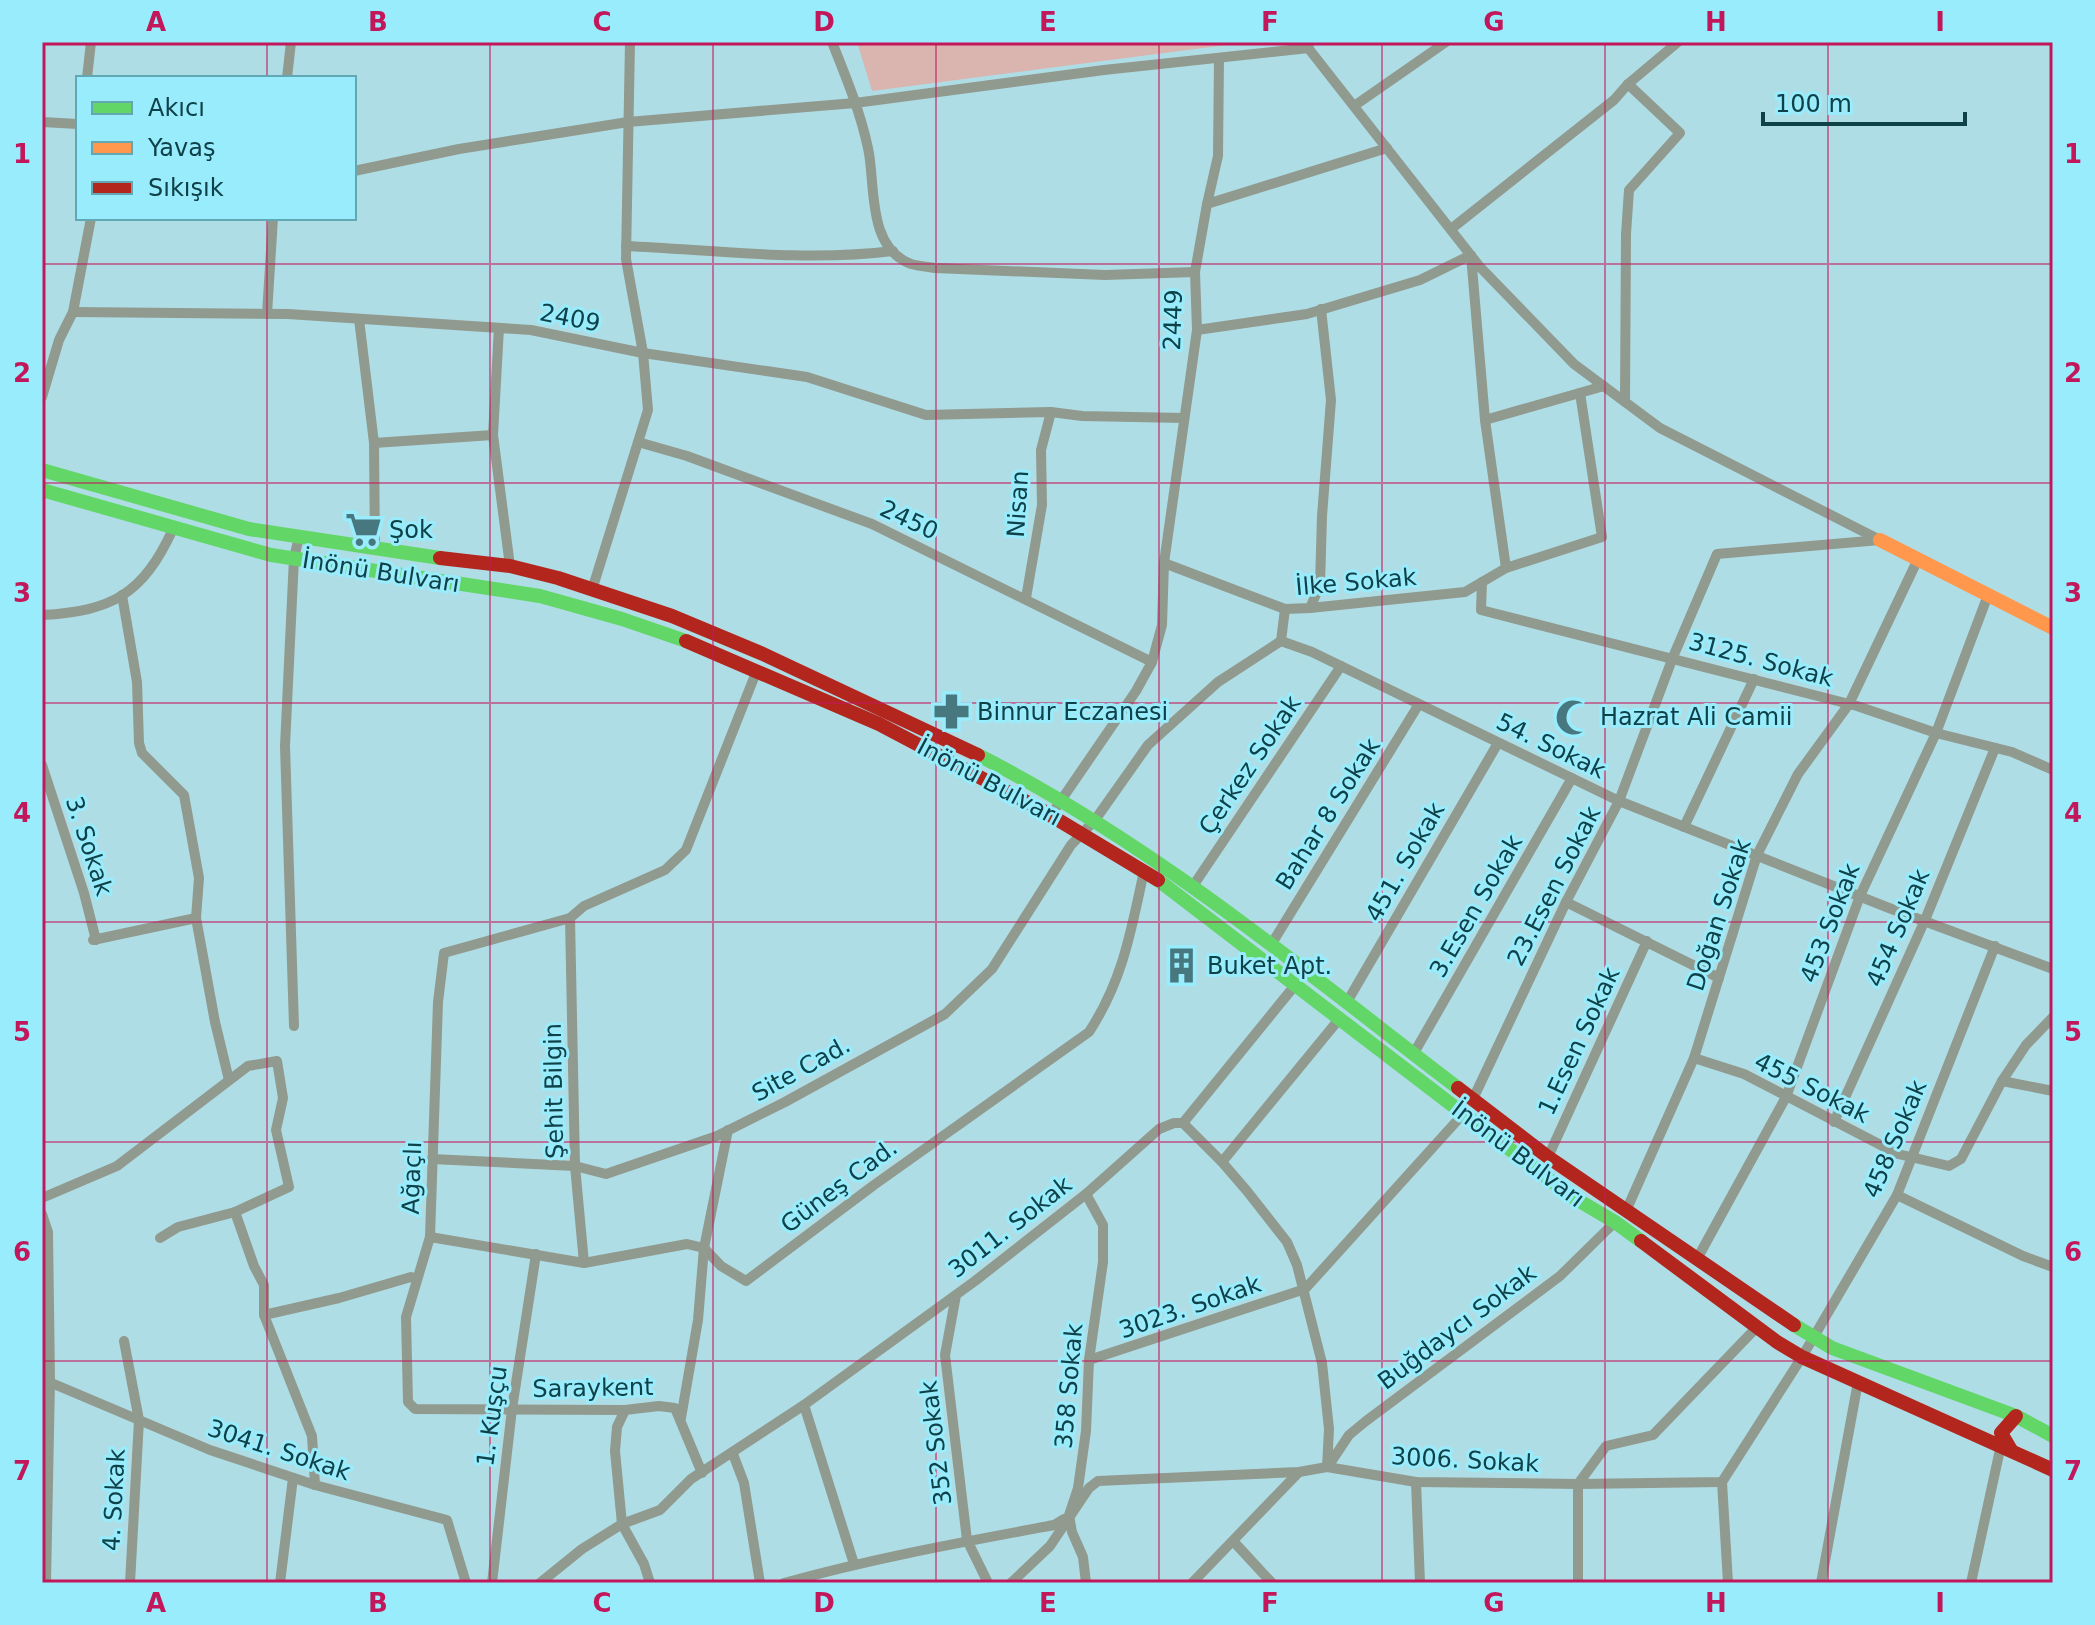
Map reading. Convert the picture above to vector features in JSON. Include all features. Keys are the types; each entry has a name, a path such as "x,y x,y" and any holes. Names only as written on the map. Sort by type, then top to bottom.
{"main road":[{"name":"İnönü Bulvarı","path":"42,470 249,529 510,566 558,578 672,616 763,654 981,757 1055,808 1080,832 1144,871 1296,984 1571,1196 1620,1217"},
{"name":"İnönü Bulvarı","path":"42,490 271,555 540,596 622,619 698,645 757,670 1055,808 1095,820 1193,886 1414,1053 1757,1327 1802,1357 2053,1470"},
{"path":"1880,540 2053,628"},
{"path":"1620,1217 1697,1259 1832,1348 2016,1416 2053,1436"},
{"path":"2006,1448 2001,1433 2016,1416"}],"street":[{"path":"87,76 91,42"},
{"path":"287,76 291,42"},
{"path":"592,590 648,410 643,353 626,259 630,42"},
{"path":"626,246 856,256 893,251 881,234 875,212 868,149 832,42"},
{"path":"1354,106 1446,42"},
{"path":"1451,229 1614,100 1628,84 1678,42"},
{"path":"356,171 459,149 628,122 855,103 1306,45 1471,255 1574,364 1660,428 1880,540"},
{"path":"1195,272 1218,156 1219,58"},
{"path":"1625,402 1629,190 1680,133 1628,84"},
{"path":"42,122 76,124"},
{"path":"1207,204 1387,148"},
{"path":"42,397 59,340 73,312 91,220"},
{"path":"267,314 273,220"},
{"name":"2449","path":"893,251 909,263 935,268 1105,275 1195,272 1197,330 1164,563 1162,625 1152,662 1136,691 1055,808"},
{"path":"1197,330 1307,314 1420,280 1471,255"},
{"path":"1471,255 1485,420 1506,568"},
{"path":"1310,608 1320,585 1331,400 1321,309"},
{"name":"2409","path":"73,312 267,314 531,330 643,353 807,377 926,415 1051,412 1082,416 1184,418"},
{"path":"359,319 374,443 375,549"},
{"path":"499,328 493,435 510,566"},
{"path":"1485,420 1604,386"},
{"name":"İlke Sokak","path":"1164,563 1285,609 1310,608 1465,592 1506,568 1602,537 1580,393"},
{"name":"Nisan","path":"1026,598 1042,505 1041,450 1051,412"},
{"path":"374,443 493,435"},
{"name":"2450","path":"638,442 687,456 872,524 1152,662"},
{"path":"42,615 79,613 122,595 142,581 159,560 173,529"},
{"path":"294,1026 285,746 294,558 299,537"},
{"name":"23.Esen Sokak","path":"1473,1099 1566,902 1619,801 1673,657 1717,554 1880,540"},
{"name":"Doğan Sokak","path":"1620,1217 1694,1058 1757,855 1798,774 1849,704 1918,559"},
{"name":"3125. Sokak","path":"1482,582 1481,610 1849,704 1936,733 2012,752 2053,770"},
{"path":"122,595 137,682 138,737 142,753 184,795 199,878 196,918 229,1080"},
{"name":"453 Sokak","path":"1697,1259 1786,1097 1860,896 1936,733 1988,595"},
{"path":"1095,820 1148,745 1218,682 1281,641 1285,609"},
{"name":"54. Sokak","path":"1281,641 1341,666 1619,801 2053,969"},
{"name":"Çerkez Sokak","path":"1193,886 1341,666"},
{"path":"570,918 584,906 665,870 686,850 757,670"},
{"path":"1684,827 1754,679"},
{"name":"Bahar 8 Sokak","path":"1271,945 1419,704"},
{"name":"451. Sokak","path":"1347,1002 1498,743"},
{"name":"454 Sokak","path":"1834,1122 1925,920 1995,748"},
{"name":"3. Sokak","path":"42,765 84,893 93,940 196,918"},
{"name":"3.Esen Sokak","path":"1414,1053 1572,778"},
{"name":"Site Cad.","path":"432,1159 575,1166 606,1174 728,1130 785,1102 945,1014 992,969 1080,832 1095,820"},
{"name":"Güneş Cad.","path":"704,1248 721,1266 746,1281 906,1161 1089,1032 1104,1009 1125,959 1144,871"},
{"path":"1566,902 1719,978"},
{"name":"Ağaçlı","path":"408,1402 406,1317 430,1237 438,1002 444,953 570,918"},
{"name":"Şehit Bilgin","path":"570,918 575,1166 584,1263"},
{"name":"1.Esen Sokak","path":"1548,1157 1647,941"},
{"name":"458 Sokak","path":"1802,1357 1897,1195 1995,946"},
{"path":"1296,984 1183,1123 1222,1162 1287,1242 1305,1289 1322,1363 1329,1429 1327,1467"},
{"name":"455 Sokak","path":"1694,1058 1744,1074 1898,1154 1949,1166 1961,1159 2002,1081 2026,1045 2053,1017"},
{"path":"1222,1162 1340,1018"},
{"path":"42,1198 117,1166 248,1066 277,1061 283,1098 276,1130 289,1187 235,1212 178,1227 160,1238"},
{"path":"2002,1081 2053,1091"},
{"path":"1305,1289 1463,1114"},
{"name":"3011. Sokak","path":"540,1583 582,1549 622,1524 660,1510 691,1479 804,1405 956,1295 1086,1194 1159,1129 1183,1123"},
{"path":"702,1473 681,1418 698,1320 704,1248 728,1130"},
{"name":"358 Sokak","path":"1069,1515 1078,1488 1086,1431 1089,1360 1103,1262 1103,1225 1086,1194"},
{"path":"1897,1195 2023,1256 2053,1267"},
{"path":"235,1212 264,1285 264,1315 312,1436 315,1485"},
{"path":"42,1214 48,1232 46,1583"},
{"name":"Buğdaycı Sokak","path":"1327,1467 1349,1435 1560,1276 1620,1217"},
{"path":"430,1237 584,1263 687,1244 704,1248"},
{"name":"1. Kuşçu","path":"492,1583 512,1409 536,1254"},
{"path":"264,1315 411,1277 417,1279"},
{"name":"3023. Sokak","path":"1089,1360 1305,1289"},
{"name":"352 Sokak","path":"956,1295 945,1355 967,1540 988,1583"},
{"path":"1578,1583 1578,1484 1606,1446 1653,1435 1757,1327"},
{"name":"4. Sokak","path":"124,1341 139,1420 130,1583"},
{"path":"1728,1583 1722,1482 1802,1357"},
{"name":"3041. Sokak","path":"46,1380 210,1450 315,1485 447,1520 464,1580"},
{"path":"1821,1583 1858,1382"},
{"name":"Saraykent","path":"408,1402 415,1409 625,1410 659,1406 675,1408 681,1418"},
{"path":"804,1405 854,1564"},
{"path":"625,1410 617,1427 615,1451 622,1524 644,1564 650,1583"},
{"path":"1971,1583 2006,1448"},
{"path":"733,1454 744,1483 760,1583"},
{"name":"3006. Sokak","path":"1011,1583 1050,1546 1069,1515 1098,1481 1299,1472 1327,1467 1416,1482 1722,1482"},
{"path":"1192,1583 1299,1472"},
{"path":"280,1583 293,1478"},
{"path":"1416,1482 1420,1583"},
{"path":"784,1583 854,1564 1054,1525 1069,1515 1072,1532 1083,1557 1086,1583"},
{"path":"1234,1542 1272,1583"},
{"path":"464,1580 477,1583"}],"shaded area":[{"path":"857,42 1225,42 1226,45 872,91"}],"traffic: fast":[{"path":"42,470 249,529 440,558"},
{"path":"42,490 271,555 540,596 686,641"},
{"path":"978,755 1043,790 1166,868 1458,1088"},
{"path":"1158,880 1571,1196 1641,1241"},
{"path":"1794,1325 1832,1348 2016,1416 2053,1436"}],"traffic: slow":[{"path":"1880,540 2053,628"}],"traffic: jam":[{"path":"440,558 510,566 558,578 672,616 763,654 978,755"},
{"path":"686,641 879,724 1040,809 1158,880"},
{"path":"1458,1088 1548,1157 1794,1325"},
{"path":"1641,1241 1777,1342 1802,1357 2053,1470"},
{"path":"2011,1450 2001,1433 2016,1416"}],"place":[{"name":"Şok","path":"363,530"},
{"name":"Binnur Eczanesi","path":"951,712"},
{"name":"Hazrat Ali Camii","path":"1574,717"},
{"name":"Buket Apt.","path":"1181,966"}]}
